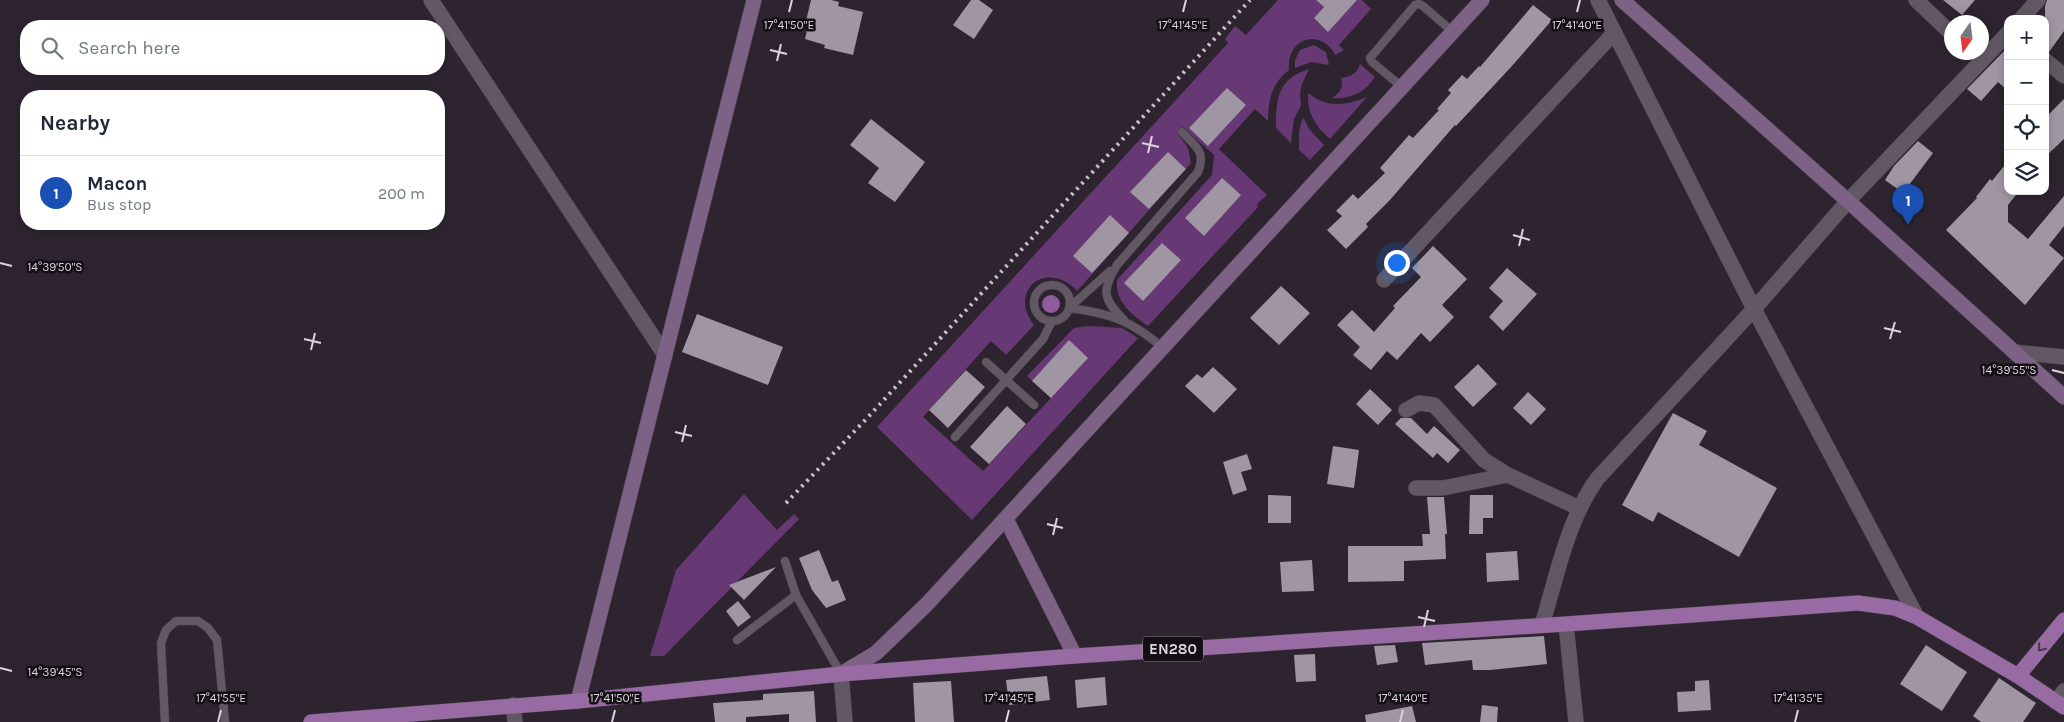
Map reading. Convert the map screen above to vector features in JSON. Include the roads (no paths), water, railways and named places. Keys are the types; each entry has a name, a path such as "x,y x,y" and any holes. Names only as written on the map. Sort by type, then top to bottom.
{"main road":[{"path":"578,701 754,0"},
{"path":"842,674 876,653 927,604 1482,0"},
{"path":"1622,0 2064,396"},
{"path":"1006,519 1075,656"},
{"name":"EN280","path":"311,722 578,701 842,674 1075,656 1858,603 1895,608 1917,616 2061,700"},
{"path":"2018,676 2064,620"}],"street":[{"path":"431,0 444,20"},
{"path":"1598,0 1754,309 1917,616"},
{"path":"1916,0 1944,26"},
{"path":"2025,15 2038,0"},
{"path":"445,21 665,355"},
{"path":"1384,280 1614,33"},
{"path":"1989,47 2004,36"},
{"path":"1542,625 1579,508 1597,479 1754,309 1972,60"},
{"path":"2049,63 2064,76"},
{"path":"2014,352 2064,357"},
{"path":"1406,410 1419,403 1434,405 1478,456 1508,475 1579,508"},
{"path":"1416,488 1443,488 1508,475"},
{"path":"1566,624 1576,722"},
{"path":"842,674 845,722"},
{"path":"513,705 515,722"}],"lane":[{"path":"1402,88 1372,62 1370,58 1415,6 1420,4 1423,6 1453,32"},
{"path":"1069,308 1068,296 1061,288 1049,285 1038,291 1035,296 1034,308 1041,318 1052,321 1063,317 1069,308 1117,265 1198,172 1202,158 1200,151 1182,132"},
{"path":"1117,265 1107,281 1105,295 1111,307 1124,320 1144,332 1163,348"},
{"path":"1069,308 1091,311 1124,320"},
{"path":"955,438 1007,382 1043,339 1052,321"},
{"path":"986,362 1034,405"},
{"path":"784,560 796,595 842,674"},
{"path":"738,640 796,595"},
{"path":"165,722 161,643 166,630 176,621 198,621 208,628 217,640 225,722"}],"railway":[{"path":"786,503 870,415 1250,0"}],"place":[{"name":"Macon","path":"1908,225"}]}
